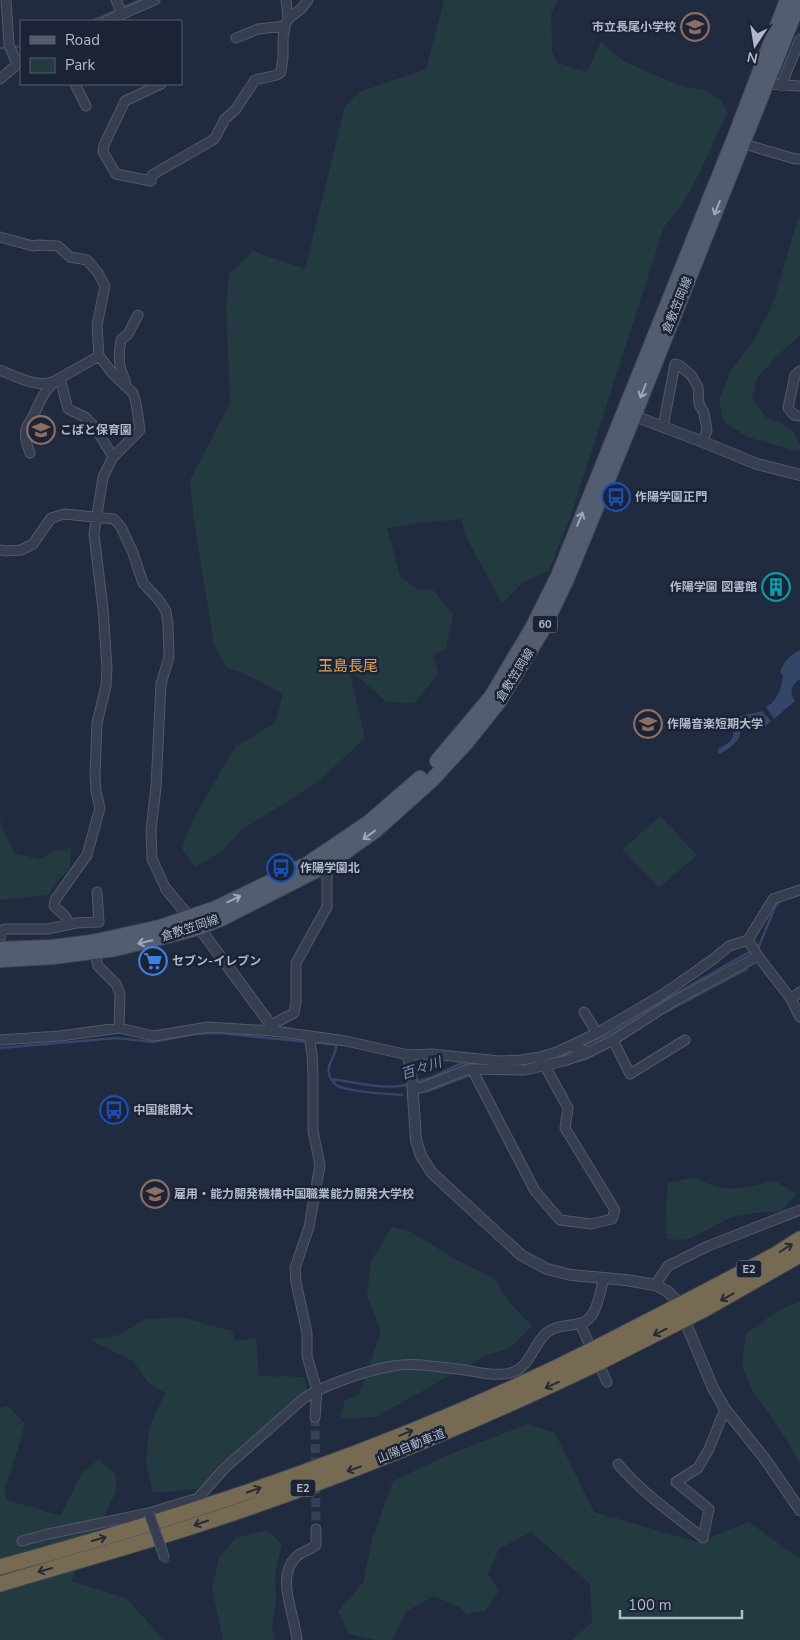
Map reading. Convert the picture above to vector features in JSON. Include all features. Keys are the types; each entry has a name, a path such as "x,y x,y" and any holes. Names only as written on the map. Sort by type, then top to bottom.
{"highway":[{"name":"山陽自動車道","path":"700,1303 800,1239"},
{"name":"山陽自動車道","path":"0,1584 183,1530 359,1467 445,1432 700,1303 800,1255"},
{"name":"山陽自動車道","path":"1,1567 178,1516 280,1481 440,1420 539,1377 593,1358"}],"main road":[{"name":"倉敷笠岡線","path":"0,960 30,959 95,952 162,938 194,923 216,908 307,864 369,822 425,774 491,696 532,628 558,576 628,414 738,142 787,0"},
{"name":"倉敷笠岡線","path":"738,142 774,85 800,0"},
{"name":"倉敷笠岡線","path":"0,949 52,947 92,942 160,927 221,919 326,865 375,831 432,780 467,742 499,702 542,632 567,579 628,414"}],"street":[{"path":"0,79 19,63 7,47 6,0"},
{"path":"108,20 155,0"},
{"path":"159,85 125,101 104,145 103,152 116,174 151,181 152,174 215,138 225,119 236,110 255,80 281,72 283,39 287,22 286,0"},
{"path":"236,38 258,29 287,22 308,0"},
{"path":"117,2 122,14"},
{"path":"800,39 774,85 800,86"},
{"path":"76,85 86,106"},
{"path":"738,142 800,159"},
{"path":"0,238 33,246 58,246 70,257 87,260 98,273 105,286 97,325 99,356 109,370 133,393 140,430 113,457 103,477 96,517 94,534 103,609 107,668 106,686 97,723 95,776 100,808 87,855 55,900 54,906 65,916 69,924"},
{"path":"126,386 118,354 121,340 128,334 138,315"},
{"path":"30,453 26,441 27,426 45,391 56,380 99,356"},
{"path":"663,427 675,364 692,375 698,387 699,404 704,412 707,430 703,442"},
{"path":"0,370 35,383 56,380"},
{"path":"800,372 795,374 796,389 788,408 794,415 800,416"},
{"path":"56,380 68,409 85,417 95,427 113,457"},
{"path":"628,414 757,464 800,475"},
{"path":"0,550 21,550 33,544 51,518 64,514 114,519 121,526 143,583 166,611 168,625 169,657 161,684 156,787 151,830 152,859 166,889 194,923 272,1028"},
{"path":"272,1028 294,1013 296,1002 296,963 327,907 326,865"},
{"path":"0,1040 60,1036 119,1028 154,1036 208,1026 272,1028 309,1038 346,1041 408,1055 432,1054 472,1067 525,1070 547,1068 614,1043 754,949 773,899 800,890"},
{"path":"0,938 4,929 48,929 69,924 99,922 97,892"},
{"path":"413,1085 420,1088 472,1067 500,1061 521,1060 557,1052 571,1046 662,995 729,946 754,949 791,999 800,1017"},
{"path":"95,952 98,966 119,988 119,1028"},
{"path":"791,999 800,992"},
{"path":"662,995 668,1005"},
{"path":"584,1012 597,1033"},
{"path":"309,1038 312,1054 313,1130 320,1165 309,1227 295,1268 296,1282 307,1333 307,1356 316,1390 315,1417"},
{"path":"614,1043 630,1074 685,1040"},
{"path":"571,1046 587,1052"},
{"path":"408,1055 413,1085 416,1140 421,1156 432,1174 521,1255 547,1269 570,1275 655,1285 667,1291 676,1300 713,1388 725,1409 765,1459 800,1510"},
{"path":"472,1067 535,1191 560,1220 591,1224 612,1219 615,1210 566,1128 568,1108 547,1068"},
{"path":"655,1285 668,1266 708,1246 800,1210"},
{"path":"22,1541 58,1531 149,1513 198,1498 225,1468 303,1399 316,1390 393,1366 414,1365 451,1368 493,1375 513,1373 528,1360 542,1337 550,1330 584,1323 589,1318 595,1309 604,1278"},
{"path":"580,1324 607,1382"},
{"path":"618,1464 630,1478 665,1510 703,1538 709,1510 676,1482 698,1468 709,1449 725,1409"},
{"path":"149,1513 165,1559"},
{"path":"297,1640 286,1585 286,1573 298,1555 316,1545 316,1529"}],"green space":[{"path":"444,0 558,0 551,14 552,52 558,63 587,72 601,42 623,61 686,87 705,90 718,98 725,106 727,113 700,172 684,201 664,227 570,518 549,570 522,583 502,603 466,537 461,519 387,528 400,576 417,589 433,590 453,614 446,649 433,655 438,673 415,703 387,702 349,669 365,738 318,782 241,830 223,850 196,867 182,849 192,821 235,747 275,723 283,694 250,676 226,667 214,644 194,522 190,480 230,403 226,308 229,274 253,251 305,269 345,106 359,92 426,69"},
{"path":"800,217 800,335 757,378 752,398 767,418 782,423 792,430 800,445 800,452 748,437 724,422 719,400 731,370 757,335 772,306"},
{"path":"660,816 697,855 659,888 622,850"},
{"path":"0,820 15,854 40,859 55,851 71,848 70,869 60,878 48,895 0,900"},
{"path":"694,1177 716,1186 734,1189 775,1181 796,1194 781,1211 732,1217 691,1238 681,1240 667,1239 666,1207 668,1183"},
{"path":"392,1227 411,1232 455,1259 494,1278 509,1302 532,1326 510,1348 485,1356 376,1417 340,1419 345,1400 359,1395 381,1331 367,1296 371,1261"},
{"path":"800,1301 800,1465 787,1440 751,1388 742,1365 746,1334 776,1312"},
{"path":"181,1317 232,1331 235,1341 256,1338 259,1376 304,1377 309,1395 220,1468 198,1489 153,1493 146,1462 149,1428 165,1393 148,1382 133,1361 90,1340 119,1335 145,1319"},
{"path":"8,1406 25,1424 5,1488 7,1500 60,1516 82,1473 99,1459 116,1475 116,1492 71,1581 126,1598 164,1640 0,1640 0,1408"},
{"path":"528,1424 555,1433 594,1512 697,1542 749,1522 800,1559 800,1640 572,1640 592,1622 590,1584 531,1532 499,1549 488,1574 499,1591 485,1611 467,1614 457,1606 434,1596 407,1611 392,1640 375,1640 349,1634 338,1611 363,1583 373,1537 393,1481 448,1455"},
{"path":"267,1530 282,1544 275,1573 276,1601 272,1627 275,1640 223,1640 212,1588 219,1558 235,1538"}],"water":[{"path":"800,650 800,679 793,686 792,691 795,701 774,719 766,707 778,694 783,676 780,672 783,665 790,656"},
{"path":"762,711 771,721 765,727 756,723 749,723 743,727 739,739 735,743 721,754 717,753 719,748 732,738 734,726 740,716"}],"waterway":[{"path":"94,20 140,0"},
{"path":"0,48 20,46"},
{"name":"百々川","path":"756,949 775,907 780,901"},
{"name":"百々川","path":"582,1047 611,1033 751,951"},
{"path":"664,1013 747,969"},
{"path":"618,1042 651,1021"},
{"name":"百々川","path":"0,1048 116,1038 153,1042 195,1034 219,1033 307,1042"},
{"name":"百々川","path":"312,1042 336,1045 335,1054 329,1066 331,1079 390,1087 409,1084"},
{"path":"570,1063 586,1059 613,1045"},
{"name":"百々川","path":"542,1062 575,1050"},
{"name":"百々川","path":"415,1082 433,1077 462,1063 485,1065"},
{"name":"百々川","path":"518,1066 535,1063"},
{"path":"484,1073 523,1074"},
{"path":"420,1092 428,1091 473,1074"},
{"path":"332,1080 337,1086 351,1090 402,1095"}],"tunnel":[{"path":"315,1417 316,1529"}],"place":[{"name":"市立長尾小学校","path":"695,27"},
{"name":"こばと保育園","path":"41,430"},
{"name":"作陽学園正門","path":"616,497"},
{"name":"作陽学園 図書館","path":"776,587"},
{"name":"作陽音楽短期大学","path":"648,724"},
{"name":"作陽学園北","path":"281,868"},
{"name":"セブン-イレブン","path":"153,961"},
{"name":"中国能開大","path":"114,1110"},
{"name":"雇用・能力開発機構中国職業能力開発大学校","path":"155,1194"}],"district":[{"name":"玉島長尾","path":"348,666"}]}
